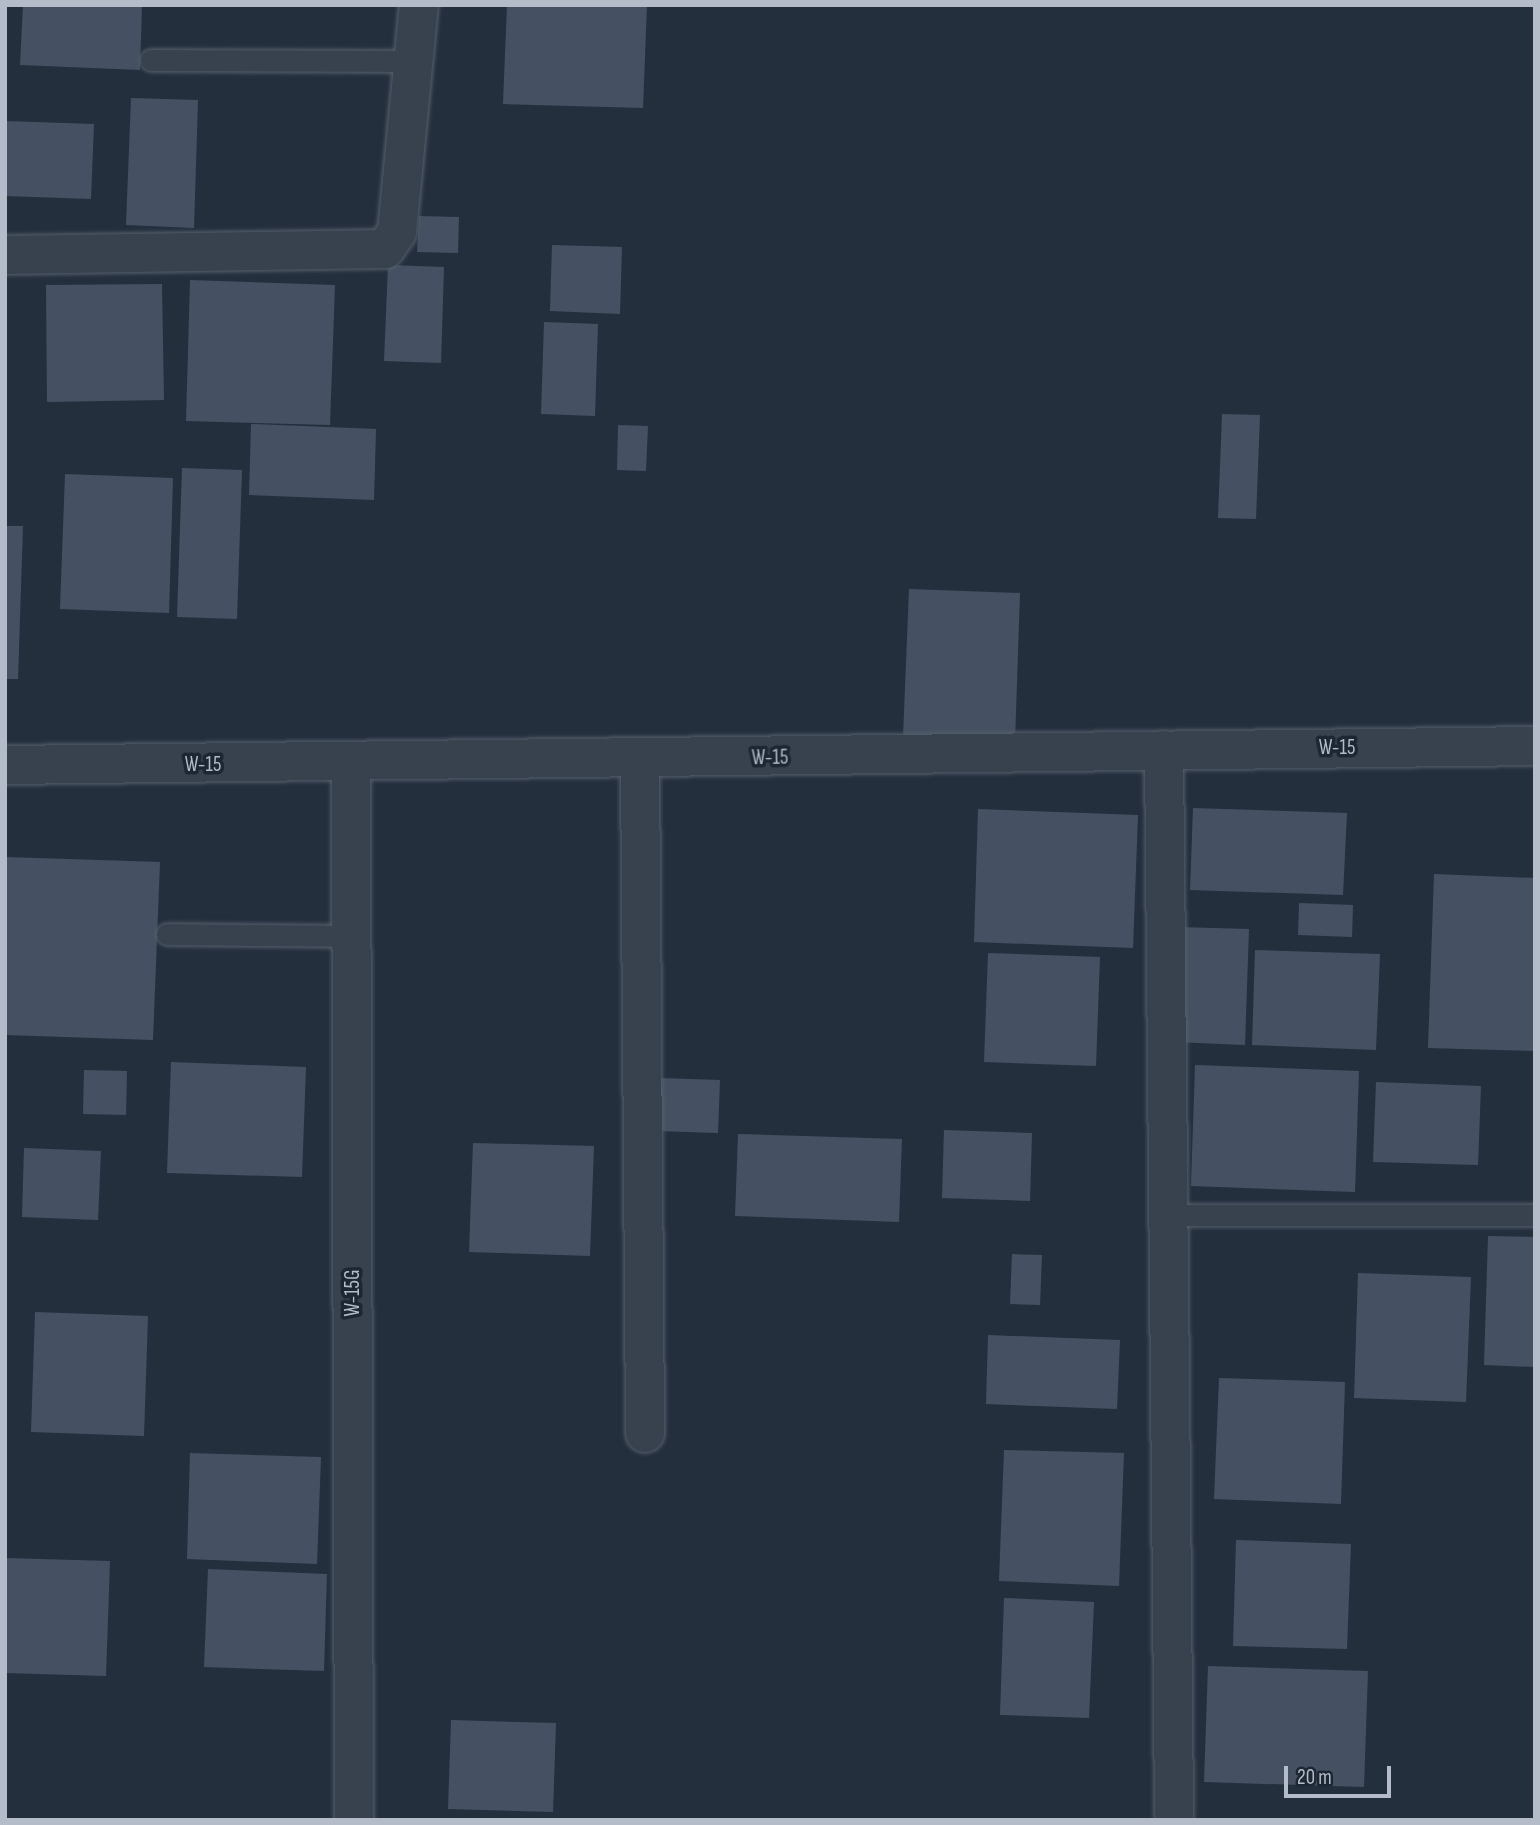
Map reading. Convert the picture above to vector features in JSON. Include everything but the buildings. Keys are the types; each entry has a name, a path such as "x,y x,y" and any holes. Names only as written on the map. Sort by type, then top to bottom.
{"street":[{"path":"5,255 385,249 397,232 419,5"},
{"name":"W-15","path":"5,765 351,765 1535,746"},
{"path":"1164,750 1171,1215 1174,1814"},
{"path":"640,761 645,1433"},
{"name":"W-15G","path":"351,765 355,1820"}],"lane":[{"path":"151,60 415,61"},
{"path":"167,934 351,936"},
{"path":"1171,1215 1535,1215"}]}
